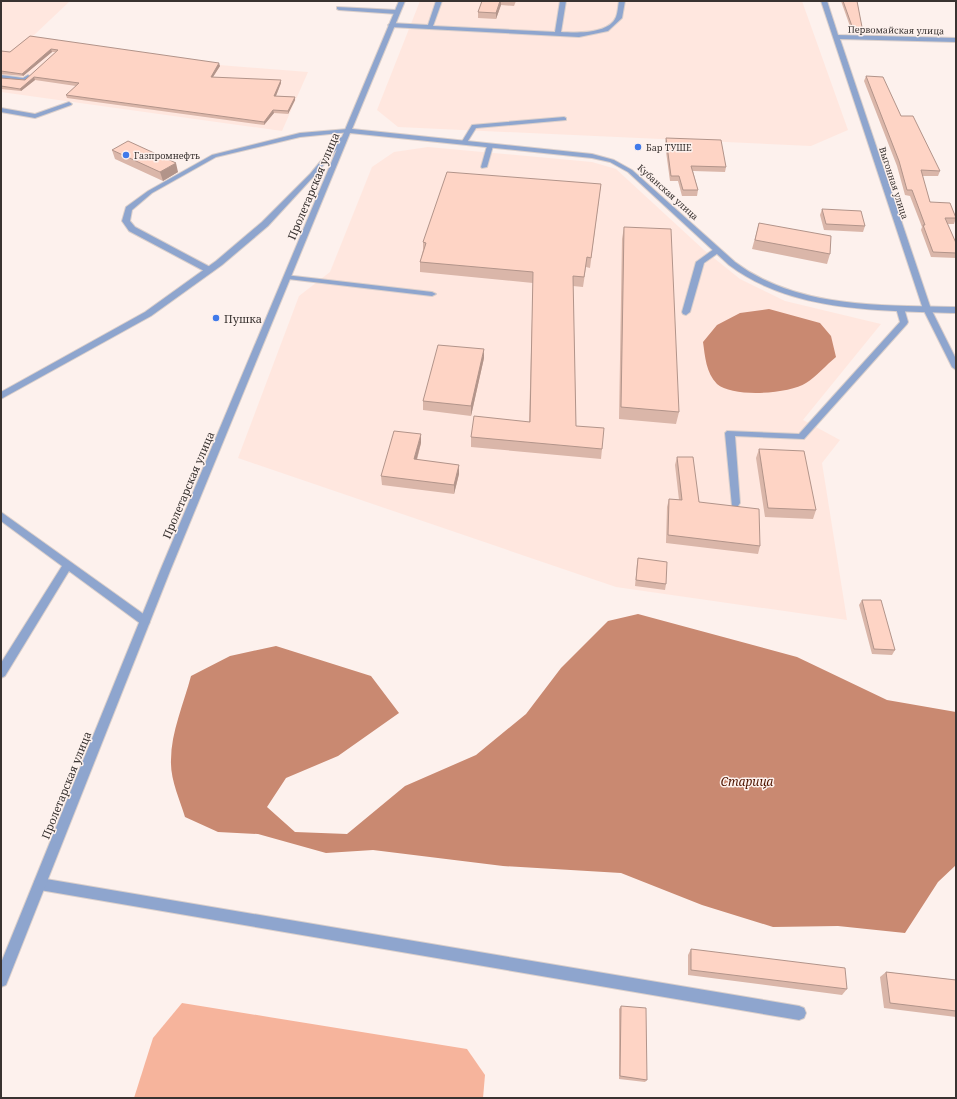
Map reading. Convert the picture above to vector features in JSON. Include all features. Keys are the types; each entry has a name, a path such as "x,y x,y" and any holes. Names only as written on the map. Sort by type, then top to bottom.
{"street":[{"name":"Пролетарская улица","path":"1,980 145,621 288,277 390,25 402,1"},
{"path":"430,27 439,1"},
{"path":"558,34 563,1"},
{"path":"390,25 579,35 606,30 619,18 622,1"},
{"name":"Выгонная улица","path":"824,1 927,309 956,367"},
{"path":"339,8 397,12"},
{"name":"Первомайская улица","path":"836,37 956,40"},
{"path":"1,76 24,80 34,71"},
{"path":"1,110 35,116 68,104"},
{"path":"464,143 474,126 564,119"},
{"path":"1,396 148,314 209,270 265,224 312,174 348,131"},
{"name":"Кубанская улица","path":"209,270 132,229 126,220 129,209 150,192 214,156 300,135 348,131 592,156 612,160 630,171 717,251 749,276 806,297 867,306 956,310"},
{"path":"484,167 490,146"},
{"path":"686,312 700,262 717,251"},
{"path":"288,277 432,294"},
{"path":"735,503 730,433 801,437 904,322 900,308"},
{"path":"1,516 145,621"},
{"path":"1,673 68,565"},
{"path":"40,884 799,1013"}],"shaded area":[{"path":"1,1 70,1 32,37 219,65 308,72 282,131 1,92"},
{"path":"420,1 802,1 848,130 811,146 398,127 377,110"},
{"path":"428,147 592,162 616,169 704,250 740,279 785,301 881,324 803,420 840,440 822,463 847,620 616,587 238,458 299,296 330,272 372,167 394,152"},
{"path":"182,1003 467,1049 485,1075 483,1098 134,1098 153,1038"}],"water":[{"path":"769,309 820,323 831,336 836,357 806,383 787,390 748,393 735,391 717,384 713,380 708,370 703,342 717,325 740,313"},
{"name":"Старица","path":"638,614 797,657 887,700 956,712 956,865 938,882 905,933 838,926 773,927 702,905 621,873 503,866 373,850 326,853 258,834 218,832 185,817 171,767 173,739 178,718 191,676 230,656 276,646 371,676 399,713 338,756 286,778 267,807 295,832 347,834 405,786 476,755 526,714 561,668 608,621"}],"building":[{"path":"482,1 500,1 496,13 478,12"},
{"path":"843,1 857,1 862,27 853,29"},
{"path":"30,36 219,63 211,77 281,80 274,96 295,97 288,111 273,110 264,122 66,95 79,83 34,77 20,89 1,86 1,78 25,80 58,50 51,49 22,74 1,71 1,51 10,52"},
{"path":"866,76 883,77 901,116 913,116 940,171 921,170 930,202 950,203 956,218 945,218 956,243 956,253 933,252 912,190 907,190 899,161"},
{"path":"666,138 721,140 726,167 691,166 698,190 683,190 679,176 671,176"},
{"path":"128,141 176,163 160,172 112,150"},
{"path":"447,172 601,184 591,258 587,257 584,277 573,276 576,426 604,428 602,449 471,437 474,416 530,422 533,272 420,262 426,243 423,242"},
{"path":"822,209 861,211 865,226 826,224"},
{"path":"759,223 831,236 830,254 755,240"},
{"path":"624,227 671,229 679,412 621,407"},
{"path":"438,345 484,349 471,406 423,401"},
{"path":"394,431 421,434 414,459 459,465 454,485 381,476"},
{"path":"759,449 804,451 816,510 768,508"},
{"path":"677,457 693,457 699,502 759,509 760,546 668,535 669,499 682,500"},
{"path":"638,558 667,562 666,584 636,580"},
{"path":"862,600 881,600 895,650 874,649"},
{"path":"691,949 845,968 847,989 691,970"},
{"path":"886,972 956,980 956,1011 890,1003"},
{"path":"621,1006 646,1008 647,1080 620,1076"}],"place":[{"name":"Бар ТУШЕ","path":"638,147"},
{"name":"Газпромнефть","path":"126,155"},
{"name":"Пушка","path":"216,318"}]}
